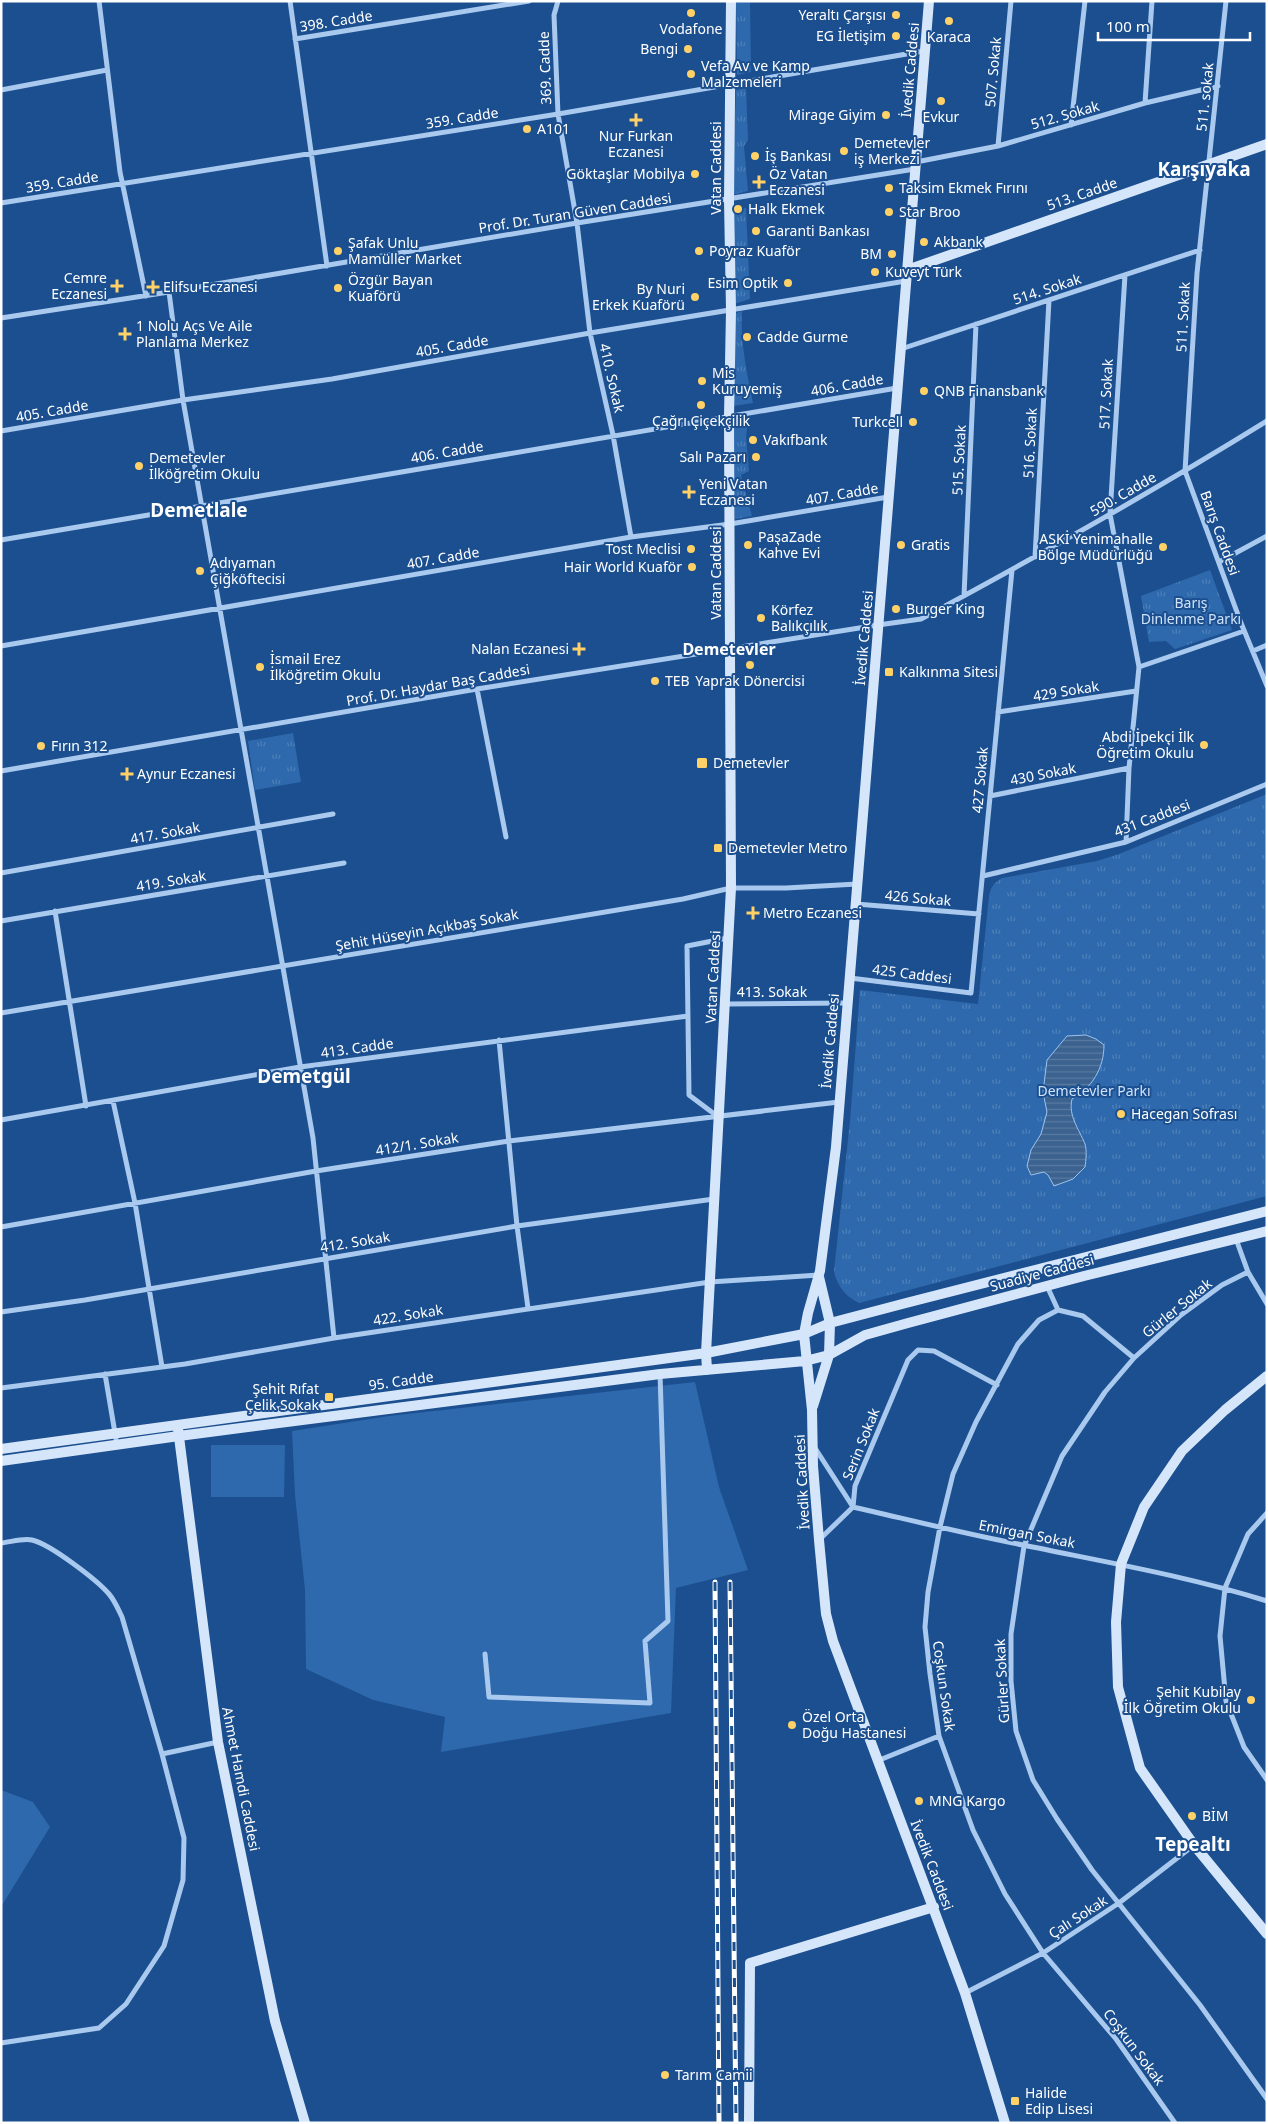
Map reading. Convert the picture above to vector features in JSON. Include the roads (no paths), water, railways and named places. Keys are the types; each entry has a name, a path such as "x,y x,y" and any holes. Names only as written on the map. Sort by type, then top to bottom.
{"main road":[{"name":"Vatan Caddesi","path":"707,1370 706,1353 731,888 729,417 731,310 729,200 731,1"},
{"name":"İvedik Caddesi","path":"929,1 832,1182 819,1276 804,1334 812,1410 813,1466 826,1614 833,1640 877,1761 934,1907 965,1993 1005,2123"},
{"name":"513. Cadde","path":"907,270 1267,144"},
{"name":"Suadiye Caddesi","path":"830,1323 1267,1211"},
{"name":"Suadiye Caddesi","path":"830,1355 865,1335 1047,1286 1267,1231"},
{"name":"İvedik Caddesi","path":"812,1410 830,1355 830,1323 819,1276"},
{"path":"804,1334 830,1323"},
{"name":"95. Cadde","path":"178,1431 706,1353 804,1334"},
{"path":"806,1360 830,1355"},
{"name":"95. Cadde","path":"1,1449 116,1439 660,1374 806,1360"},
{"path":"1267,1376 1224,1410 1182,1451 1144,1507 1121,1564 1116,1622 1118,1687 1140,1768 1194,1845 1267,1934"},
{"name":"Ahmet Hamdi Caddesi","path":"178,1431 218,1742 275,2020 305,2123"},
{"name":"95. Cadde","path":"1,1461 116,1439"},
{"path":"749,2123 750,1963 934,1907"}],"street":[{"path":"99,1 123,184 146,296"},
{"path":"290,1 327,266"},
{"name":"398. Cadde","path":"295,39 530,1"},
{"name":"369. Cadde","path":"558,1 554,15 558,114 577,223"},
{"name":"507. Sokak","path":"998,146 1011,1"},
{"path":"1070,125 1085,1"},
{"path":"1145,103 1152,1"},
{"name":"511. sokak","path":"1209,164 1226,1"},
{"name":"359. Cadde","path":"1,203 558,114 925,51"},
{"path":"1,90 107,70"},
{"name":"512. Sokak","path":"916,166 998,146 1145,103 1218,86"},
{"name":"511. Sokak","path":"1185,471 1200,250 1209,164"},
{"name":"Prof. Dr. Turan Güven Caddesi","path":"1,318 146,296 577,223 729,200 916,166"},
{"name":"410. Sokak","path":"577,223 590,333 613,435 631,537"},
{"name":"514. Sokak","path":"901,349 1200,250"},
{"name":"517. Sokak","path":"1125,275 1110,514 1139,667 1129,768 1126,842"},
{"name":"405. Cadde","path":"1,431 183,400 332,379 590,333 906,281"},
{"path":"169,292 183,400 313,1138 334,1338"},
{"name":"516. Sokak","path":"1035,557 1048,300"},
{"name":"515. Sokak","path":"964,596 976,324"},
{"name":"406. Cadde","path":"1,540 898,388"},
{"name":"590. Cadde","path":"878,625 921,619 1035,557 1185,471 1267,421"},
{"name":"Barış Caddesi","path":"1185,471 1244,631 1267,686"},
{"name":"407. Cadde","path":"1,646 631,537 730,524 889,497"},
{"path":"1219,562 1267,536"},
{"name":"427 Sokak","path":"972,993 1012,570"},
{"name":"Prof. Dr. Haydar Baş Caddesi","path":"1,771 477,689 878,625"},
{"path":"1139,667 1244,631"},
{"path":"1252,651 1267,645"},
{"path":"477,689 506,837"},
{"name":"429 Sokak","path":"998,712 1136,691"},
{"name":"430 Sokak","path":"990,796 1129,768"},
{"name":"431 Caddesi","path":"983,876 1126,842 1267,784"},
{"name":"417. Sokak","path":"1,873 333,814"},
{"name":"419. Sokak","path":"1,921 344,863"},
{"name":"Şehit Hüseyin Açıkbaş Sokak","path":"1,1013 683,899 731,888 786,888 857,884"},
{"name":"426 Sokak","path":"856,904 979,914"},
{"path":"55,911 86,1106"},
{"path":"718,1116 690,1095 688,946 728,938"},
{"name":"425 Caddesi","path":"849,978 972,993"},
{"name":"413. Sokak","path":"726,1004 847,1003"},
{"name":"413. Cadde","path":"1,1120 300,1067 688,1016"},
{"path":"499,1040 517,1226 528,1308"},
{"path":"113,1101 135,1203 162,1367"},
{"name":"412/1. Sokak","path":"1,1227 316,1171 509,1142 839,1102"},
{"name":"412. Sokak","path":"1,1312 150,1289 517,1226 714,1199"},
{"path":"1236,1238 1248,1272 1267,1304"},
{"name":"Gürler Sokak","path":"1248,1272 1222,1285 1181,1316 1134,1358 1105,1392 1062,1456 1024,1546 1011,1634 1011,1681 1016,1732 1033,1780 1056,1819 1092,1870 1200,2005 1267,2099"},
{"name":"422. Sokak","path":"1,1388 162,1367 334,1338 710,1282 819,1276"},
{"path":"1047,1286 1058,1310 1083,1316 1134,1358"},
{"name":"Coşkun Sokak","path":"1058,1310 1039,1320 1018,1344 976,1422 953,1474 940,1527 928,1592 926,1627 930,1674 939,1736 973,1830 1004,1894 1043,1953 1116,2039 1175,2123"},
{"name":"Serin Sokak","path":"853,1507 855,1486 908,1360 918,1350 934,1351 997,1385"},
{"path":"105,1374 116,1439"},
{"path":"485,1654 489,1697 650,1703 645,1641 668,1621 660,1374"},
{"path":"814,1446 853,1507 819,1540"},
{"name":"Emirgan Sokak","path":"853,1507 1024,1546 1121,1564 1225,1588 1267,1601"},
{"path":"1267,1513 1248,1534 1225,1588 1220,1636 1226,1700 1244,1747 1267,1780"},
{"path":"1,1543 27,1540 41,1544 80,1568 110,1595 122,1618 162,1754 184,1838 183,1880 164,1946 126,2004 99,2028 1,2043"},
{"path":"877,1761 939,1736"},
{"path":"162,1754 218,1742"},
{"name":"Çalı Sokak","path":"965,1993 1043,1953 1119,1903 1194,1845"}],"railway":[{"path":"715,1582 719,2123"},
{"path":"730,1582 736,2123"}],"place":[{"name":"Vodafone","path":"691,13"},
{"name":"Yeraltı Çarşısı","path":"896,15"},
{"name":"Karaca","path":"949,21"},
{"name":"EG İletişim","path":"896,36"},
{"name":"Bengi","path":"688,49"},
{"name":"Vefa Av ve Kamp Malzemeleri","path":"691,74"},
{"name":"Evkur","path":"941,101"},
{"name":"Mirage Giyim","path":"886,115"},
{"name":"Nur Furkan Eczanesi","path":"636,120"},
{"name":"A101","path":"527,129"},
{"name":"Demetevler iş Merkezi","path":"844,151"},
{"name":"İş Bankası","path":"755,156"},
{"name":"Göktaşlar Mobilya","path":"695,174"},
{"name":"Öz Vatan Eczanesi","path":"759,182"},
{"name":"Taksim Ekmek Fırını","path":"889,188"},
{"name":"Halk Ekmek","path":"738,209"},
{"name":"Star Broo","path":"889,212"},
{"name":"Garanti Bankası","path":"756,231"},
{"name":"Akbank","path":"924,242"},
{"name":"Şafak Unlu Mamüller Market","path":"338,251"},
{"name":"Poyraz Kuaför","path":"699,251"},
{"name":"BM","path":"892,254"},
{"name":"Kuveyt Türk","path":"875,272"},
{"name":"Esim Optik","path":"788,283"},
{"name":"Cemre Eczanesi","path":"117,286"},
{"name":"Elifsu Eczanesi","path":"153,287"},
{"name":"Özgür Bayan Kuaförü","path":"338,288"},
{"name":"By Nuri Erkek Kuaförü","path":"695,297"},
{"name":"1 Nolu Açs Ve Aile Planlama Merkez","path":"125,334"},
{"name":"Cadde Gurme","path":"747,337"},
{"name":"Mis Kuruyemiş","path":"702,381"},
{"name":"QNB Finansbank","path":"924,391"},
{"name":"Çağrı Çiçekçilik","path":"701,405"},
{"name":"Turkcell","path":"913,422"},
{"name":"Vakıfbank","path":"753,440"},
{"name":"Salı Pazarı","path":"756,457"},
{"name":"Demetevler İlköğretim Okulu","path":"139,466"},
{"name":"Yeni Vatan Eczanesi","path":"689,492"},
{"name":"PaşaZade Kahve Evi","path":"748,545"},
{"name":"Gratis","path":"901,545"},
{"name":"ASKİ Yenimahalle Bölge Müdürlüğü","path":"1163,547"},
{"name":"Tost Meclisi","path":"691,549"},
{"name":"Hair World Kuaför","path":"692,567"},
{"name":"Adıyaman Çiğköftecisi","path":"200,571"},
{"name":"Burger King","path":"896,609"},
{"name":"Körfez Balıkçılık","path":"761,618"},
{"name":"Nalan Eczanesi","path":"579,649"},
{"name":"Yaprak Dönercisi","path":"750,665"},
{"name":"İsmail Erez İlköğretim Okulu","path":"260,667"},
{"name":"Kalkınma Sitesi","path":"889,672"},
{"name":"TEB","path":"655,681"},
{"name":"Abdi İpekçi İlk Öğretim Okulu","path":"1204,745"},
{"name":"Fırın 312","path":"41,746"},
{"name":"Demetevler","path":"702,763"},
{"name":"Aynur Eczanesi","path":"127,774"},
{"name":"Demetevler Metro","path":"718,848"},
{"name":"Metro Eczanesi","path":"753,913"},
{"name":"Hacegan Sofrası","path":"1121,1114"},
{"name":"Şehit Rıfat Çelik Sokak","path":"329,1397"},
{"name":"Şehit Kubilay İlk Öğretim Okulu","path":"1251,1700"},
{"name":"Özel Orta Doğu Hastanesi","path":"792,1725"},
{"name":"MNG Kargo","path":"919,1801"},
{"name":"BİM","path":"1192,1816"},
{"name":"Tarım Camii","path":"665,2075"},
{"name":"Halide Edip Lisesi","path":"1015,2101"}],"district":[{"name":"Karşıyaka","path":"1204,169"},
{"name":"Demetlale","path":"199,510"},
{"name":"Demetevler","path":"729,649"},
{"name":"Demetgül","path":"304,1076"},
{"name":"Tepealtı","path":"1193,1844"}],"park label":[{"name":"Barış Dinlenme Parkı","path":"1191,612"},
{"name":"Demetevler Parkı","path":"1094,1091"}]}
